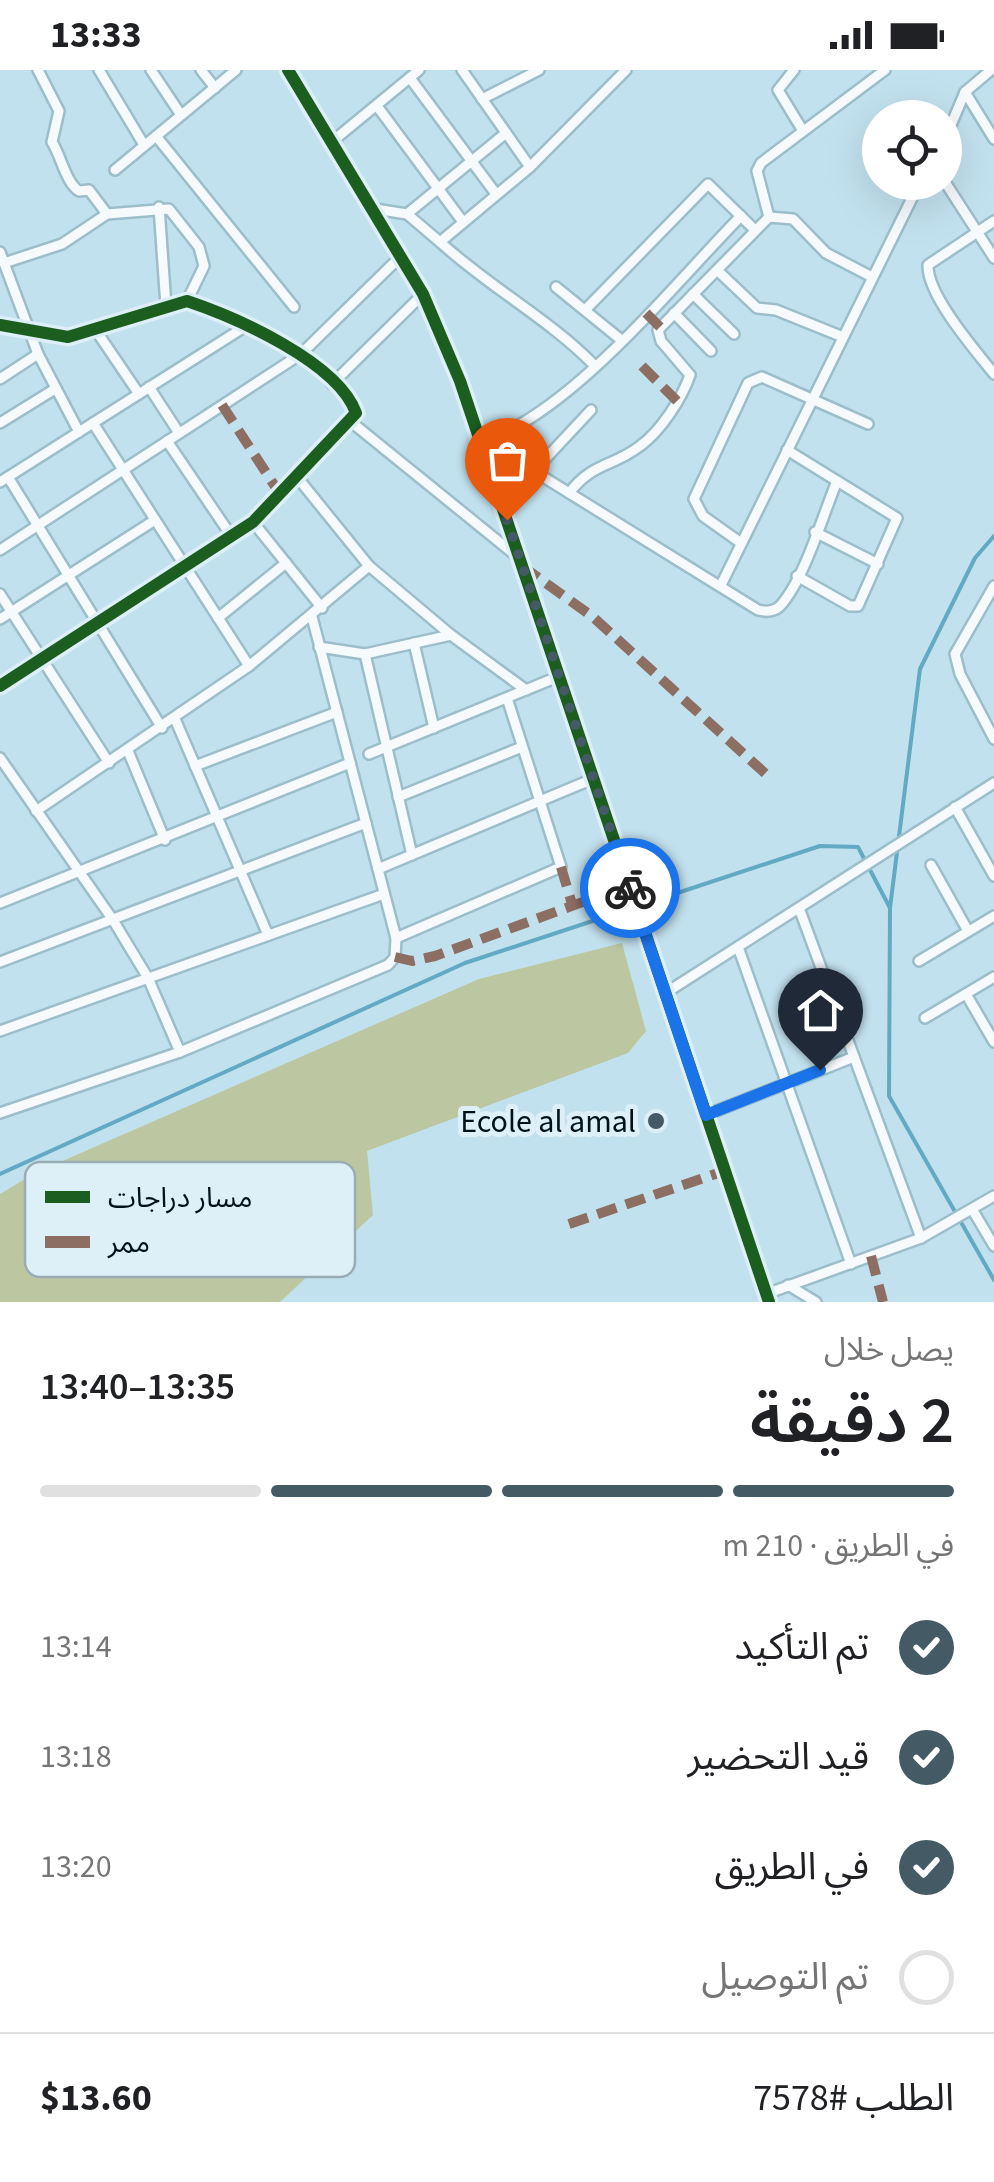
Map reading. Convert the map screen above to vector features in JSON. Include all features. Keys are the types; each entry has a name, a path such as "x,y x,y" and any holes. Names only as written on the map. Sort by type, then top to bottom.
{"street":[{"path":"38,70 59,111 52,142 67,166 69,181 79,191 90,190 107,214"},
{"path":"100,70 144,146"},
{"path":"151,70 181,115"},
{"path":"201,70 215,88"},
{"path":"115,170 236,70"},
{"path":"288,70 402,255 460,381 767,1298 788,1285 921,1238 994,1196"},
{"path":"334,140 419,70"},
{"path":"462,70 530,167"},
{"path":"482,99 539,70"},
{"path":"440,242 530,167 626,70"},
{"path":"794,70 779,75 780,98 803,131"},
{"path":"769,218 758,167 885,70"},
{"path":"962,100 965,92 991,70"},
{"path":"410,78 496,194"},
{"path":"965,92 994,138"},
{"path":"377,106 464,222"},
{"path":"407,214 469,160 506,134"},
{"path":"156,136 294,307"},
{"path":"588,308 703,186 715,188 755,230"},
{"path":"721,585 911,200"},
{"path":"957,200 994,258"},
{"path":"159,207 166,306"},
{"path":"4,263 62,244 107,214 169,209 199,246 203,272 187,301"},
{"path":"374,209 407,214 476,275 566,338 594,366"},
{"path":"480,443 516,426 594,366 741,216"},
{"path":"569,493 592,468 613,462 644,444 677,401 690,374 657,333 769,218 793,219 826,253 872,276"},
{"path":"992,369 934,292 928,266 994,221"},
{"path":"0,252 38,354 79,432"},
{"path":"0,550 301,354 402,255"},
{"path":"716,270 757,308 776,310 844,337"},
{"path":"556,287 588,308 620,339"},
{"path":"332,384 423,294"},
{"path":"693,294 734,334"},
{"path":"0,325 32,334 68,337 96,332 187,301 301,354 354,407 350,421 253,522 0,686"},
{"path":"674,314 710,351"},
{"path":"162,728 38,525 4,479 246,326"},
{"path":"96,332 138,394"},
{"path":"0,379 38,354"},
{"path":"741,543 703,516 694,499 748,383 762,377 868,424"},
{"path":"149,388 179,434"},
{"path":"0,423 55,389"},
{"path":"534,471 591,410"},
{"path":"350,421 519,558"},
{"path":"93,423 249,666"},
{"path":"167,441 232,537"},
{"path":"787,450 897,518 861,602 854,607 797,576"},
{"path":"494,483 518,462 758,610 769,612 780,608 797,576 836,481"},
{"path":"297,477 370,566 450,635 526,690"},
{"path":"0,619 155,520"},
{"path":"253,522 322,608"},
{"path":"815,532 878,564"},
{"path":"218,618 286,564"},
{"path":"36,811 249,666 370,566"},
{"path":"991,590 994,607"},
{"path":"991,590 955,654 960,674 994,740"},
{"path":"0,594 110,763"},
{"path":"0,1113 180,1052 388,965 395,957 396,938 312,617"},
{"path":"319,647 365,654 450,635"},
{"path":"414,643 434,728"},
{"path":"365,654 412,855"},
{"path":"369,754 560,676"},
{"path":"396,938 561,867 506,698"},
{"path":"195,766 336,712"},
{"path":"175,719 268,935"},
{"path":"398,797 522,746"},
{"path":"128,750 165,840"},
{"path":"0,758 113,920 148,978 180,1052"},
{"path":"1,901 81,874 350,763"},
{"path":"378,870 594,778"},
{"path":"664,994 994,782"},
{"path":"955,807 994,876"},
{"path":"0,962 366,823"},
{"path":"930,865 968,931"},
{"path":"0,1032 384,894"},
{"path":"799,908 921,1238"},
{"path":"919,960 994,916"},
{"path":"738,947 851,1264"},
{"path":"925,1018 994,977"},
{"path":"966,994 994,1042"},
{"path":"706,1115 854,1057"},
{"path":"968,1211 994,1246"},
{"path":"788,1285 816,1302"}],"green space":[{"path":"622,943 646,1031 628,1053 367,1151 373,1215 355,1232 355,1162 60,1162 479,979"},
{"path":"25,1179 25,1277 307,1277 280,1302 0,1302 0,1194"}],"waterway":[{"path":"994,536 975,558 920,669 890,908 889,1096 994,1280"},
{"path":"641,905 820,846 858,847 890,908"},
{"path":"26,1162 465,963 632,908"},
{"path":"0,1174 25,1163"}],"marked path":[{"path":"646,313 660,327"},
{"path":"642,366 677,401"},
{"path":"222,405 280,494"},
{"path":"522,566 593,617 768,776"},
{"path":"561,867 572,904"},
{"path":"395,957 412,961 435,956 629,885"},
{"path":"569,1224 724,1171"},
{"path":"871,1256 883,1302"}],"cycle path":[{"path":"288,70 423,294 460,381 769,1302"},
{"path":"0,325 68,337 187,301 257,330 307,359 346,394 356,413 253,522 0,686"}],"way so far":[{"path":"507,520 630,888"}],"place":[{"name":"Ecole al amal","path":"656,1121"}],"route":[{"path":"630,888 706,1115 820,1070"}]}
